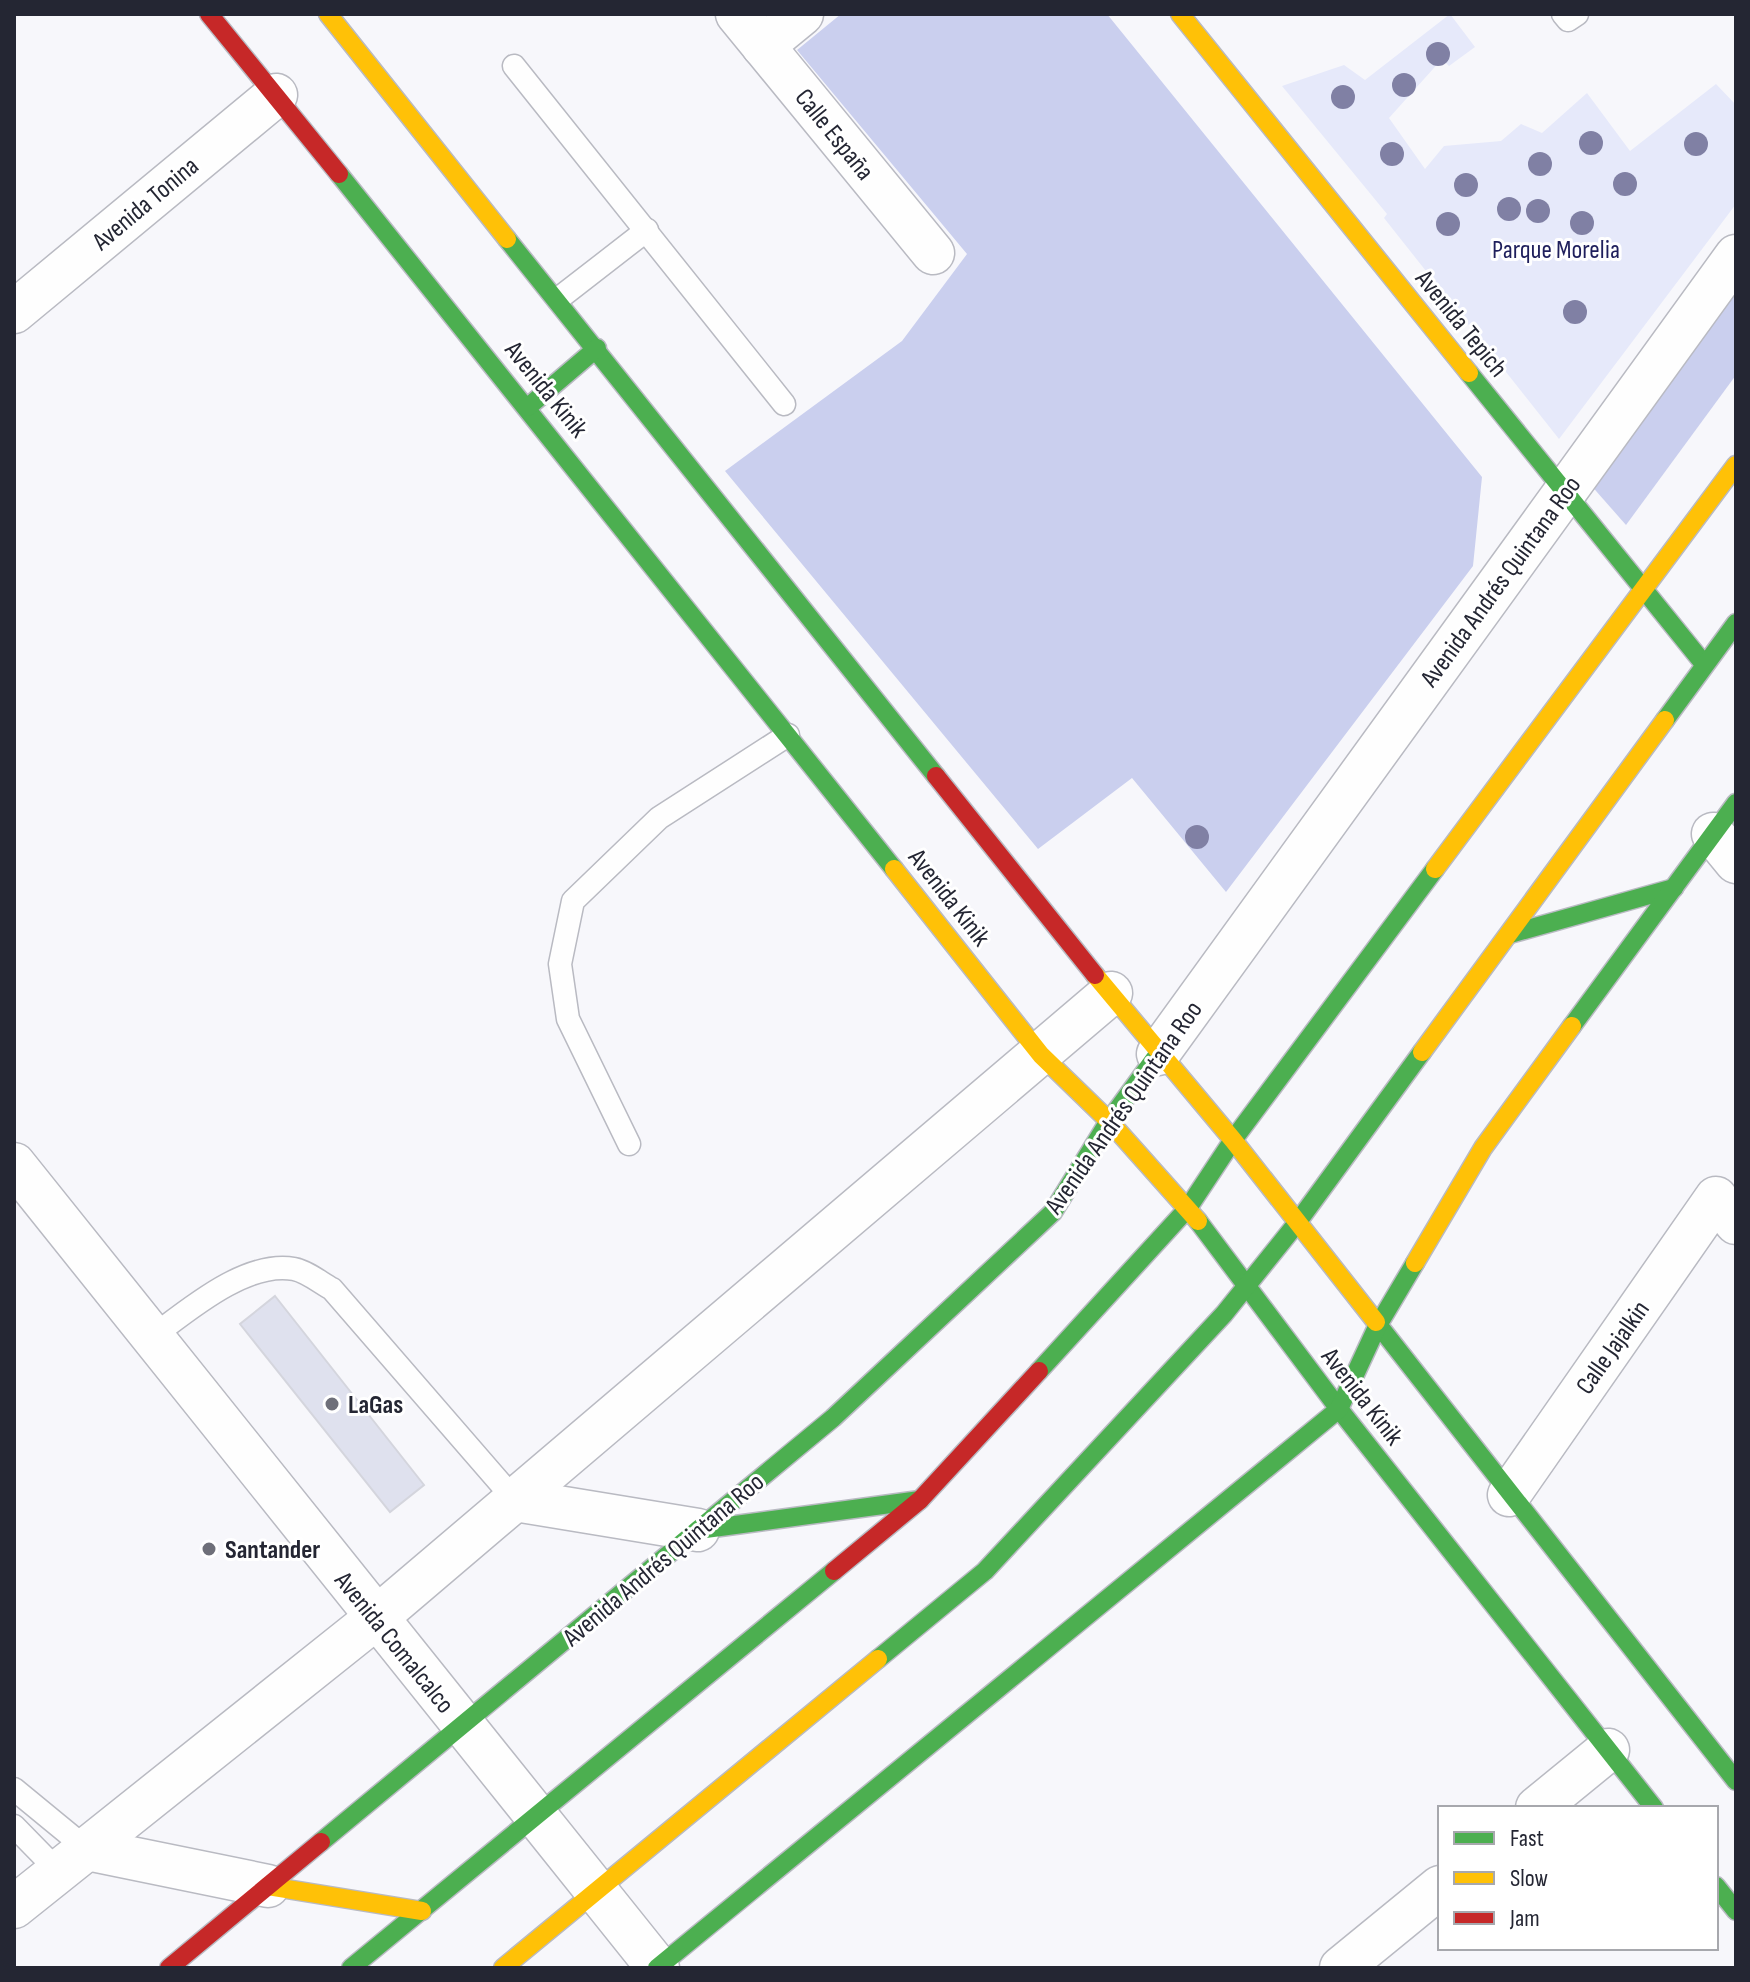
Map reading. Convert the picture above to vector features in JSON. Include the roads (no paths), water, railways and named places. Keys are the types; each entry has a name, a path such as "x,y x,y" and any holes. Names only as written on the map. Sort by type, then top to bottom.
{"main road":[{"name":"Avenida Kinik","path":"209,14 528,407 1041,1055 1109,1121 1188,1208 1339,1409 1652,1806"},
{"name":"Avenida Kinik","path":"328,14 1158,1054 1233,1140 1736,1781"},
{"name":"Avenida Tepich","path":"1180,14 1704,664"},
{"path":"528,407 597,348"},
{"path":"351,1968 920,1500 1188,1208 1233,1140 1736,465"},
{"path":"503,1968 985,1571 1246,1286 1297,1223 1736,623"},
{"path":"658,1968 1339,1409 1377,1327 1483,1148 1674,888 1728,833"},
{"path":"1510,934 1674,888"},
{"name":"Avenida Andrés Quintana Roo","path":"169,1968 833,1418 1053,1212 1109,1121 1158,1054"},
{"path":"698,1530 920,1500"},
{"path":"268,1886 422,1911"},
{"path":"1718,1888 1736,1911"}],"street":[{"name":"Calle España","path":"737,14 933,253"},
{"path":"763,46 802,14"},
{"name":"Avenida Tonina","path":"14,312 276,95"},
{"name":"Avenida Andrés Quintana Roo","path":"1158,1054 1736,256"},
{"path":"14,1907 376,1618 1111,993"},
{"name":"Avenida Comalcalco","path":"14,1164 658,1968"},
{"name":"Calle Jajalkin","path":"1509,1495 1726,1211"},
{"path":"515,1500 698,1530"},
{"path":"1539,1806 1608,1750"},
{"path":"73,1860 268,1886"},
{"path":"1341,1968 1438,1889"}],"lane":[{"path":"1563,14 1568,20 1577,14"},
{"path":"514,66 784,404"},
{"path":"558,299 647,230"},
{"path":"629,1144 568,1019 560,964 573,901 659,818 788,735"},
{"path":"152,1337 216,1290 258,1273 294,1269 332,1289 515,1500"},
{"path":"14,1789 73,1860"},
{"path":"14,1826 73,1860"}],"place":[{"name":"LaGas","path":"332,1404"},
{"name":"Santander","path":"209,1549"}],"park label":[{"name":"Parque Morelia","path":"1556,249"}]}
